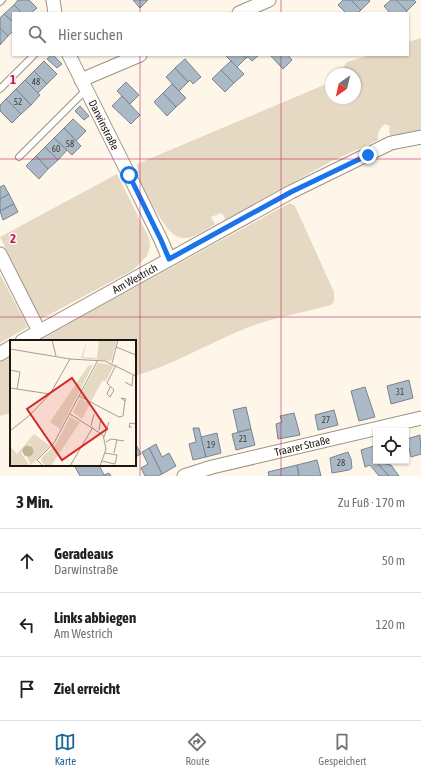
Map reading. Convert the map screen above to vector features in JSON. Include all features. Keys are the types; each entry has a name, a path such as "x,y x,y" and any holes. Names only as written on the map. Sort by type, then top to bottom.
{"street":[{"path":"53,0 55,12"},
{"path":"240,12 268,0"},
{"name":"Darwinstraße","path":"70,56 169,259"},
{"path":"84,85 138,56"},
{"name":"Am Westrich","path":"24,340 291,192 391,143 421,137"},
{"path":"0,254 39,331"},
{"path":"0,354 10,348"},
{"name":"Traarer Straße","path":"184,476 212,467 421,418"},
{"path":"212,467 222,476"}],"lane":[{"path":"0,89 33,56"},
{"path":"19,157 84,85"}],"shaded area":[{"path":"421,38 421,131 391,137 389,131 390,126 385,124 379,131 378,140 330,162 225,220 221,213 211,217 215,224 192,237 178,237 167,228 139,179 137,164 325,85 325,104 361,104 361,68 343,68 347,62 367,56 409,56 409,42"},
{"path":"117,174 149,238 150,247 147,256 133,270 41,319 0,237"},
{"path":"290,203 295,206 334,292 334,302 331,305 248,327 149,372 136,376 136,340 38,340"},
{"path":"0,274 28,327 0,343"},
{"path":"10,356 10,413 0,416 0,361"}],"building":[{"path":"18,0 29,0 37,8 32,12 21,12 14,5"},
{"path":"133,0 148,0 140,8"},
{"path":"343,0 351,0 361,10 359,12 345,12 338,5"},
{"path":"351,0 369,0 370,1 361,10"},
{"path":"391,0 396,0 407,11 389,12 384,6"},
{"path":"396,0 414,0 416,2 407,11"},
{"path":"14,5 21,12 12,12 12,21 4,14"},
{"path":"4,14 12,21 12,32 8,36 0,28 0,18"},
{"path":"0,28 8,36 0,45"},
{"path":"50,56 54,56 62,64 57,68 47,59"},
{"path":"226,56 244,56 246,58 237,67"},
{"path":"244,56 258,56 252,61 248,57 246,58"},
{"path":"271,56 289,56 292,60 283,69"},
{"path":"185,59 201,77 193,84 190,80 188,82 175,68"},
{"path":"44,61 57,74 47,84 34,71"},
{"path":"231,61 244,74 234,83 221,70"},
{"path":"175,68 188,82 179,91 166,77"},
{"path":"221,70 234,83 225,92 212,79"},
{"path":"34,71 47,84 38,93 25,80"},
{"path":"25,80 40,95 31,105 16,89"},
{"path":"126,82 139,95 130,104 117,91"},
{"path":"172,84 186,98 176,107 163,93"},
{"path":"16,89 31,105 21,114 6,99"},
{"path":"163,93 176,107 167,116 154,102"},
{"path":"122,96 140,115 131,124 112,106"},
{"path":"6,99 21,114 12,123 0,111 0,105"},
{"path":"80,106 89,116 84,120 75,111"},
{"path":"73,119 86,131 76,141 64,128"},
{"path":"64,128 81,146 72,155 54,138"},
{"path":"54,138 67,150 58,160 45,147"},
{"path":"45,147 58,160 48,169 36,156"},
{"path":"36,156 48,169 39,179 26,166"},
{"path":"4,185 9,194 0,199 0,187"},
{"path":"9,194 14,204 0,211 0,199"},
{"path":"14,204 18,212 3,220 0,211"},
{"path":"409,380 413,398 391,404 387,386"},
{"path":"365,387 375,417 359,421 351,391"},
{"path":"246,407 251,429 238,432 233,410"},
{"path":"334,410 338,425 318,430 315,415"},
{"path":"294,413 300,435 278,439 276,424 282,422 280,416"},
{"path":"193,428 199,428 206,457 193,460 189,444 196,442"},
{"path":"251,429 255,445 236,450 232,434"},
{"path":"217,433 221,453 206,457 201,437"},
{"path":"420,435 421,454 411,457 409,438"},
{"path":"156,444 162,457 169,453 176,466 162,474 149,448"},
{"path":"136,445 141,454 136,456"},
{"path":"373,446 373,464 378,464 389,476 379,476 370,465 365,467 361,450"},
{"path":"149,448 162,474 157,476 145,476 141,468 148,464 142,452"},
{"path":"348,452 351,459 352,468 349,470 332,473 330,458"},
{"path":"317,460 321,476 299,476 297,465"},
{"path":"378,464 391,465 399,476 389,476"},
{"path":"297,465 299,476 269,476 268,472"},
{"path":"75,466 100,466 104,475 109,473 111,476 80,476"}],"route":[{"path":"129,175 169,259 291,192 368,155"}]}
